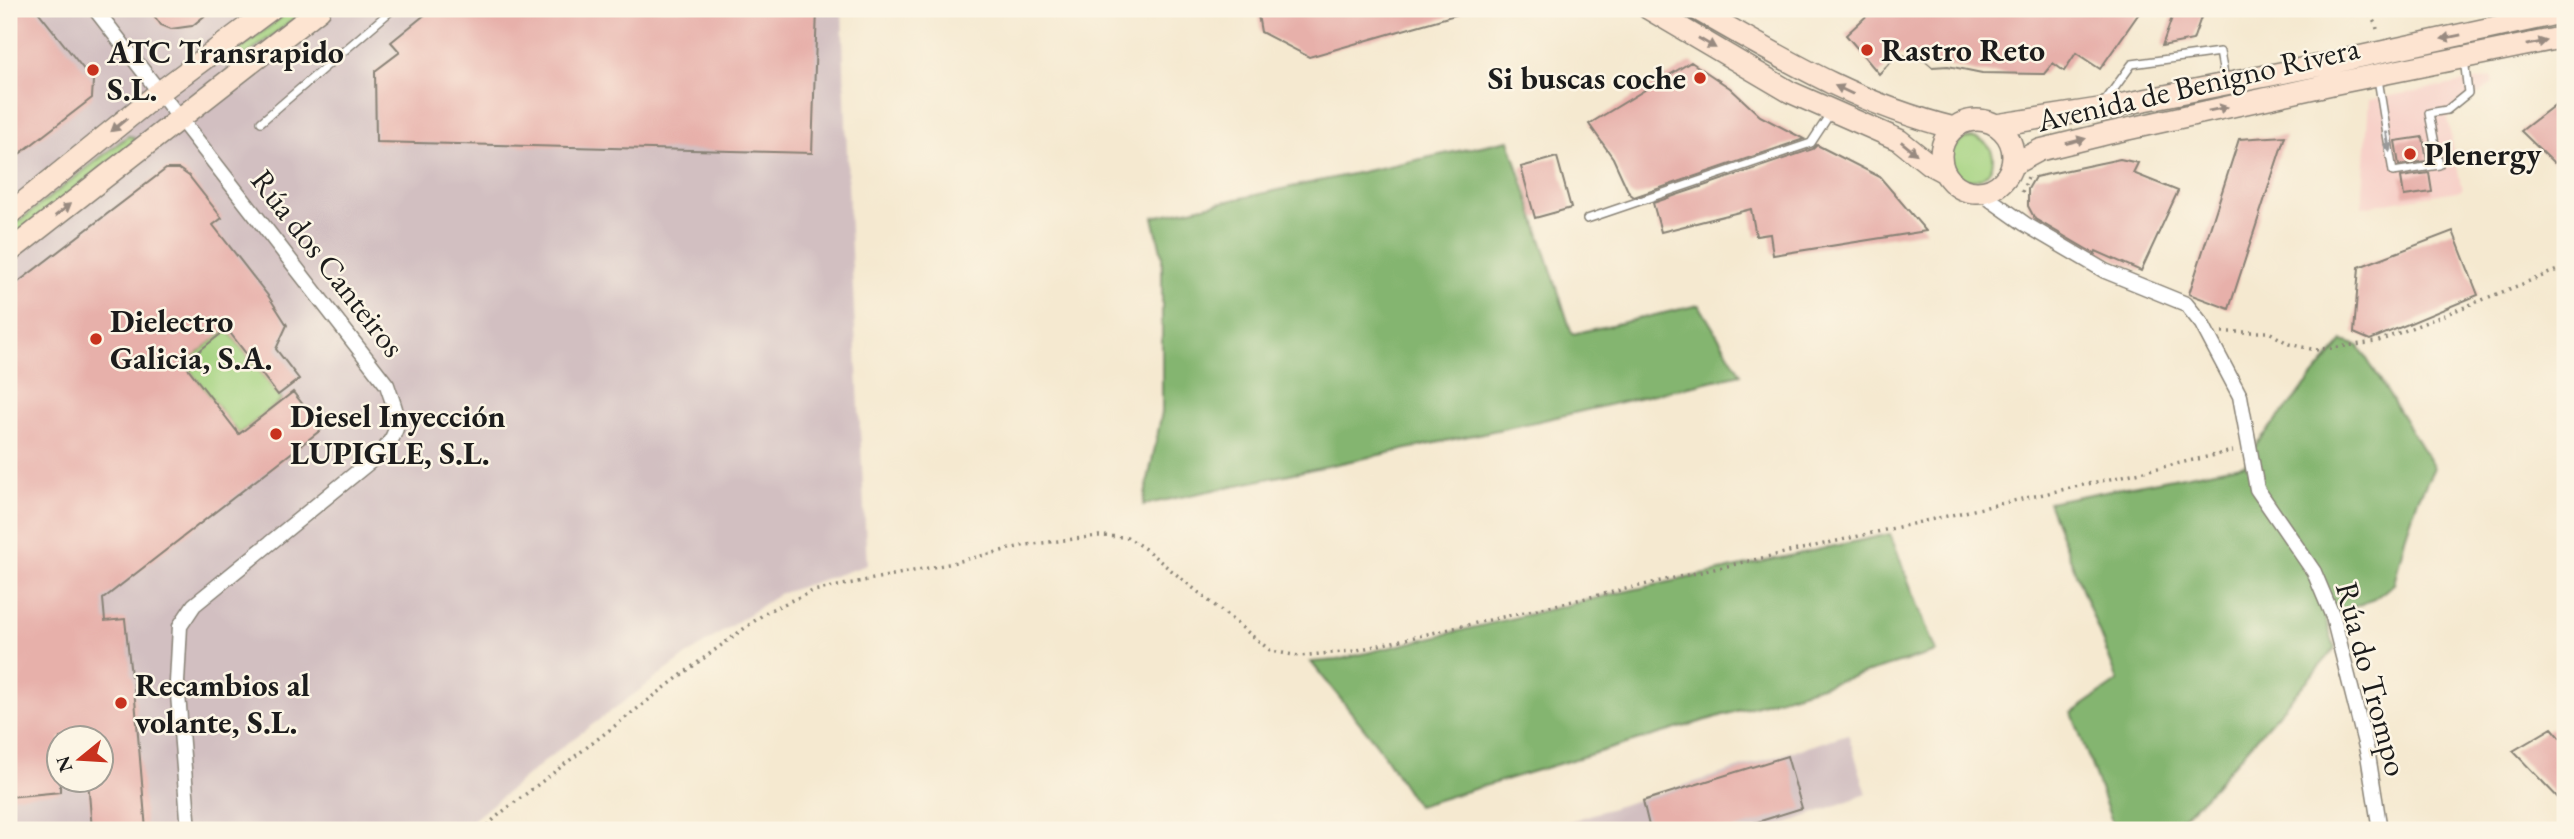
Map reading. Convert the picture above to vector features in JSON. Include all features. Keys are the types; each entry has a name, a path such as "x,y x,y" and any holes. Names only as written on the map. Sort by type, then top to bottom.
{"main road":[{"path":"9,214 161,92 271,9"},
{"path":"9,252 320,9"},
{"path":"1648,9 1790,92 1899,140 1929,164 1944,172"},
{"path":"1696,9 1805,72 1855,95 1916,118 1954,128"},
{"name":"Avenida de Benigno Rivera","path":"1996,125 2099,109 2226,84 2565,12"},
{"name":"Avenida de Benigno Rivera","path":"2012,164 2049,148 2378,75 2565,37"},
{"path":"1986,121 1996,125 2010,142 2012,164 2007,176 1998,186 1987,191 1962,189 1944,172 1941,163 1943,143 1954,128 1964,122 1986,121"}],"street":[{"name":"Rúa dos Canteiros","path":"95,9 387,385 398,422 396,435 383,451 211,590 194,605 180,626 177,682 189,830"},
{"name":"Rúa do Trompo","path":"1987,191 1990,200 2025,225 2105,271 2186,304 2207,334 2240,396 2257,489 2314,572 2333,617 2368,755 2380,830"}],"lane":[{"path":"261,122 393,9"},
{"path":"2099,109 2132,64 2220,52 2226,84"},
{"path":"2378,75 2392,172 2440,165 2429,113 2447,110 2468,93 2464,57"},
{"path":"1587,219 1635,205 1811,143 1832,110"}],"path":[{"path":"2366,9 2376,25 2382,52"},
{"path":"2207,334 2215,331 2269,332 2289,344 2316,350 2359,346 2376,342 2565,267"},
{"path":"482,830 725,642 768,611 813,591 1026,545 1098,536 1127,537 1271,651 1299,656 1353,651 2249,448"}],"shaded area":[{"path":"9,9 842,9 867,565 779,594 686,656 562,747 461,830 9,830"},
{"name":"Plenergy","path":"2492,77 2493,83 2447,118 2462,190 2362,207 2369,100"},
{"path":"1848,734 1867,794 1768,830 1542,830"}],"green space":[{"path":"292,9 306,9 233,66 228,59"},
{"path":"128,136 134,137 134,142 9,240 9,229"},
{"path":"1972,138 1987,144 1993,159 1987,174 1972,180 1957,174 1951,159 1957,144"},
{"path":"1509,140 1572,334 1699,305 1741,374 1535,422 1143,505 1162,412 1162,255 1153,217"},
{"path":"227,329 282,400 239,434 184,363"},
{"path":"2343,341 2359,346 2434,468 2418,499 2394,584 2374,599 2325,618 2335,649 2207,794 2169,830 2115,830 2072,713 2118,681 2048,502 2246,464 2253,448"},
{"path":"1890,534 1936,652 1417,806 1376,743 1311,662 1337,660 1618,593"}],"building":[{"path":"9,9 36,9 93,81 92,98 9,162"},
{"path":"149,9 213,9 192,26 171,29 161,25"},
{"path":"432,9 817,9 812,153 376,142 375,71 400,52 391,42"},
{"path":"1257,9 1461,9 1462,13 1309,57 1261,32"},
{"path":"1874,9 2142,9 2100,69 2076,53 2064,71 2053,63 2044,74 1982,73 1948,66 1932,67 1925,61 1898,54 1879,74 1846,35"},
{"path":"2175,9 2204,9 2193,40 2162,46"},
{"path":"1691,62 1730,88 1760,116 1804,139 1634,197 1629,193 1613,158 1589,124"},
{"path":"2565,97 2565,155 2554,163 2521,131"},
{"path":"2285,136 2229,309 2189,294 2239,139"},
{"path":"2423,137 2427,161 2399,165 2395,141"},
{"path":"1817,145 1880,177 1926,231 1773,255 1770,234 1756,236 1751,209 1661,232 1653,203 1813,149"},
{"path":"1557,157 1571,208 1535,218 1521,167"},
{"path":"2120,159 2138,163 2133,173 2178,191 2141,271 2096,251 2095,254 2035,219 2028,206 2028,189 2035,177"},
{"path":"166,169 179,169 189,176 222,218 213,225 269,297 287,325 276,349 299,379 278,395 227,329 184,363 239,434 293,392 322,429 103,599 105,621 125,619 133,676 146,830 92,830 89,794 116,794 116,724 46,724 46,793 9,797 9,289"},
{"path":"2429,173 2432,192 2404,196 2401,177"},
{"path":"2453,231 2478,295 2370,340 2354,333 2359,267"},
{"path":"2552,728 2565,743 2565,805 2513,751"},
{"path":"1787,756 1802,808 1732,830 1650,830 1643,801"}],"place":[{"name":"Rastro Reto","path":"1867,50"},
{"name":"ATC Transrapido S.L.","path":"93,70"},
{"name":"Si buscas coche","path":"1700,78"},
{"name":"Plenergy","path":"2410,154"},
{"name":"Dielectro Galicia, S.A.","path":"96,339"},
{"name":"Diesel Inyección LUPIGLE, S.L.","path":"276,434"},
{"name":"Recambios al volante, S.L.","path":"121,703"}]}
